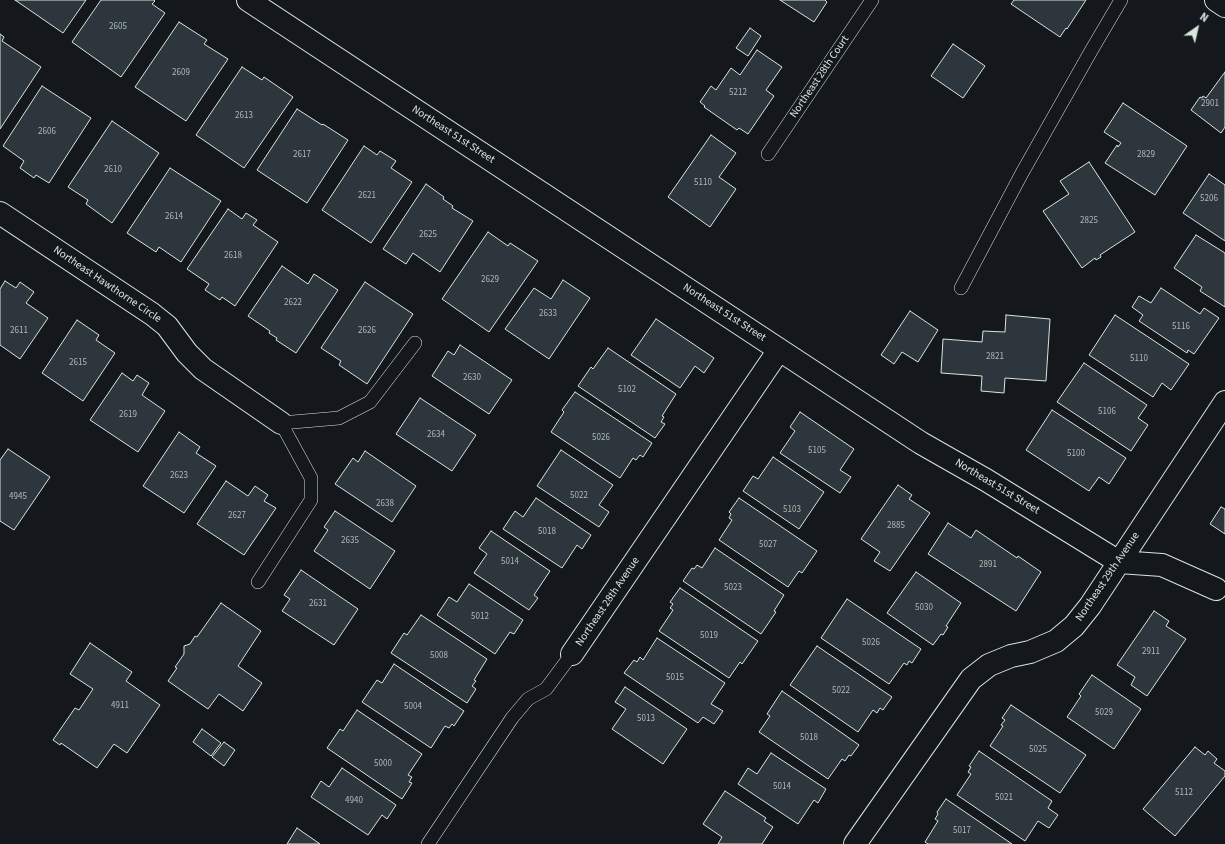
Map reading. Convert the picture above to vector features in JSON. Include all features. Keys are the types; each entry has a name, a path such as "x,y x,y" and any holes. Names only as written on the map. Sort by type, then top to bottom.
{"street":[{"name":"Northeast 51st Street","path":"248,0 921,444 986,480 1119,562 1162,565 1216,590"},
{"path":"1216,0 1225,6"},
{"name":"Northeast Hawthorne Circle","path":"0,213 152,314 167,326 187,353 202,369 281,423"},
{"name":"Northeast 28th Avenue","path":"572,654 779,350"},
{"name":"Northeast 29th Avenue","path":"855,844 971,680 989,665 1011,656 1030,652 1056,641 1074,626 1090,606 1225,402"}],"lane":[{"name":"Northeast 28th Court","path":"768,154 872,0"},
{"path":"961,288 1022,173 1090,51 1121,0"},
{"path":"258,582 311,500 311,478 281,423 339,418 370,402 415,343"},
{"name":"Northeast 28th Avenue","path":"428,844 512,718 528,699 546,689 572,654"}],"building":[{"path":"15,0 86,0 63,33"},
{"path":"101,0 154,0 155,1 152,4 165,13 121,77 72,42"},
{"path":"780,0 825,0 827,2 814,22"},
{"path":"1014,0 1086,0 1060,37 1011,4"},
{"path":"179,22 207,40 204,44 228,59 186,121 135,87"},
{"path":"750,28 761,36 748,56 736,48"},
{"path":"0,34 4,37 2,41 41,67 0,129"},
{"path":"953,44 985,66 963,98 931,76"},
{"path":"757,50 782,67 766,90 774,96 748,134 739,128 737,130 704,107 705,106 700,102 711,86 716,90 731,68 740,75"},
{"path":"242,67 262,80 264,77 293,97 244,168 196,135"},
{"path":"1225,72 1225,127 1221,133 1191,110 1200,97 1202,98 1203,96 1206,98"},
{"path":"42,86 91,118 49,183 36,175 34,178 20,168 24,161 3,146"},
{"path":"1123,103 1187,146 1155,195 1105,163 1117,145 1118,147 1121,143 1104,132"},
{"path":"297,109 348,140 307,203 257,170"},
{"path":"112,121 159,153 112,223 86,204 88,200 68,187"},
{"path":"711,135 736,153 719,177 736,189 710,227 668,197"},
{"path":"364,146 377,155 380,151 396,161 391,168 412,182 371,243 322,210"},
{"path":"1089,162 1135,232 1100,255 1101,257 1096,260 1095,258 1082,268 1043,211 1069,194 1060,181"},
{"path":"170,168 221,201 181,262 159,247 156,252 127,233"},
{"path":"1209,174 1225,185 1225,241 1183,213"},
{"path":"426,184 444,197 443,199 453,206 452,208 473,221 440,272 413,253 406,264 383,249"},
{"path":"228,209 242,219 246,213 257,220 253,225 278,242 235,306 222,297 220,300 205,290 209,284 187,269"},
{"path":"488,232 508,246 510,243 538,261 489,332 442,299"},
{"path":"1196,235 1225,253 1225,307 1200,291 1202,287 1174,268"},
{"path":"282,266 308,284 314,274 338,290 296,353 276,340 277,338 269,333 270,331 248,316"},
{"path":"563,280 590,298 549,359 505,329 534,288 551,299"},
{"path":"5,281 16,288 20,282 34,292 26,303 48,318 20,359 0,345 0,289"},
{"path":"365,282 413,314 367,384 339,365 341,361 321,348"},
{"path":"1161,288 1200,314 1204,308 1219,318 1194,354 1188,350 1187,353 1139,321 1143,315 1132,307 1139,296 1151,303"},
{"path":"910,311 938,330 918,362 902,352 894,364 881,355"},
{"path":"1006,315 1050,319 1046,381 1005,378 1004,393 981,391 982,376 941,373 943,339 982,342 983,331 1005,332"},
{"path":"1115,315 1189,364 1171,390 1162,383 1153,397 1089,355"},
{"path":"656,319 714,358 704,373 695,366 680,388 631,355"},
{"path":"77,320 99,335 96,340 115,353 83,401 42,373"},
{"path":"460,345 512,380 489,414 432,376 448,351 454,355"},
{"path":"608,348 676,394 662,416 664,417 661,422 665,424 655,438 578,386 591,367 593,369"},
{"path":"1084,363 1147,405 1138,418 1148,425 1131,451 1057,402"},
{"path":"122,373 133,381 137,375 149,383 142,395 165,411 138,452 90,420"},
{"path":"575,392 652,443 643,457 640,455 636,460 633,458 620,478 551,432 564,412 562,410"},
{"path":"420,398 476,435 452,471 396,434"},
{"path":"1052,410 1126,458 1109,484 1099,477 1089,491 1026,450"},
{"path":"800,412 854,449 840,470 851,477 840,493 780,453 795,431 790,427"},
{"path":"179,432 200,447 196,453 216,466 184,513 143,486"},
{"path":"8,449 50,477 14,530 0,521 0,460"},
{"path":"561,450 613,485 599,505 609,512 599,527 537,486"},
{"path":"365,451 416,486 392,522 335,484 353,458 358,462"},
{"path":"773,457 824,492 799,529 743,491 753,476 758,479"},
{"path":"226,481 248,496 255,486 268,495 264,501 276,508 244,555 197,524"},
{"path":"898,485 912,495 909,499 930,513 890,571 874,561 880,552 861,539"},
{"path":"536,498 591,535 582,549 577,545 562,568 503,529 515,511 523,517"},
{"path":"739,498 817,551 802,573 799,571 788,587 719,540 732,520 729,518 731,514 729,512"},
{"path":"1221,507 1225,509 1225,534 1210,524"},
{"path":"335,511 395,551 370,589 314,551 328,530 324,527"},
{"path":"948,523 971,538 976,530 1017,558 1018,556 1041,572 1016,611 928,554"},
{"path":"491,531 550,571 534,595 538,598 529,610 474,573 487,554 479,548"},
{"path":"715,548 784,595 774,611 776,612 761,634 683,581 692,568 694,569 697,565 702,568"},
{"path":"301,570 358,609 334,645 282,611 290,599 284,595"},
{"path":"916,572 961,603 946,626 948,627 943,635 941,634 933,645 887,613"},
{"path":"469,584 523,620 514,634 510,632 495,654 437,615 449,597 457,602"},
{"path":"680,588 758,641 742,664 740,662 729,678 659,631 673,610 670,608 673,604 670,602"},
{"path":"847,599 921,649 912,663 909,661 907,665 904,663 889,684 821,638"},
{"path":"221,603 261,631 238,666 262,683 243,711 219,694 208,709 168,681 184,654 184,646 190,644 195,636 197,637"},
{"path":"1154,611 1169,621 1166,626 1186,639 1147,696 1131,685 1135,677 1117,665"},
{"path":"421,615 487,659 474,680 476,681 472,686 476,689 467,703 391,653 404,633 407,635"},
{"path":"657,638 725,683 711,704 723,711 714,724 703,717 698,723 624,673 634,660 637,662 640,657 643,660"},
{"path":"90,643 132,672 126,681 160,705 127,753 114,744 97,768 61,743 60,745 53,740 75,708 79,710 93,689 70,674"},
{"path":"817,646 892,697 883,710 880,708 877,713 873,710 858,732 790,685"},
{"path":"394,664 464,711 454,726 452,724 449,728 445,726 431,748 362,702 377,680 382,683"},
{"path":"1092,675 1141,709 1114,749 1067,717 1081,696 1079,694"},
{"path":"625,687 687,729 663,764 612,729 626,709 615,702"},
{"path":"782,691 859,745 851,756 849,755 845,761 842,759 828,779 759,732 770,716 767,714"},
{"path":"1011,705 1086,755 1060,793 990,746 1003,726 1001,725 1005,720 1002,718"},
{"path":"357,710 422,754 408,775 412,777 409,782 412,783 402,799 327,748 340,729 343,731"},
{"path":"202,729 221,743 211,756 193,742"},
{"path":"224,742 235,750 224,766 212,757"},
{"path":"1195,747 1205,755 1208,751 1217,759 1214,763 1225,771 1225,776 1175,836 1143,809"},
{"path":"979,751 1052,801 1048,808 1058,815 1049,828 1038,821 1025,841 957,795 971,774 968,772 971,767 969,766"},
{"path":"771,753 826,789 818,803 814,800 798,824 738,784 748,768 757,774"},
{"path":"342,768 396,805 387,819 382,815 368,835 311,797 321,781 329,787"},
{"path":"725,791 766,818 764,821 773,827 762,844 718,844 722,837 703,824"},
{"path":"946,799 1012,844 928,844 925,842 938,821 935,819 938,814 937,812"},
{"path":"297,828 320,844 287,844"}]}
